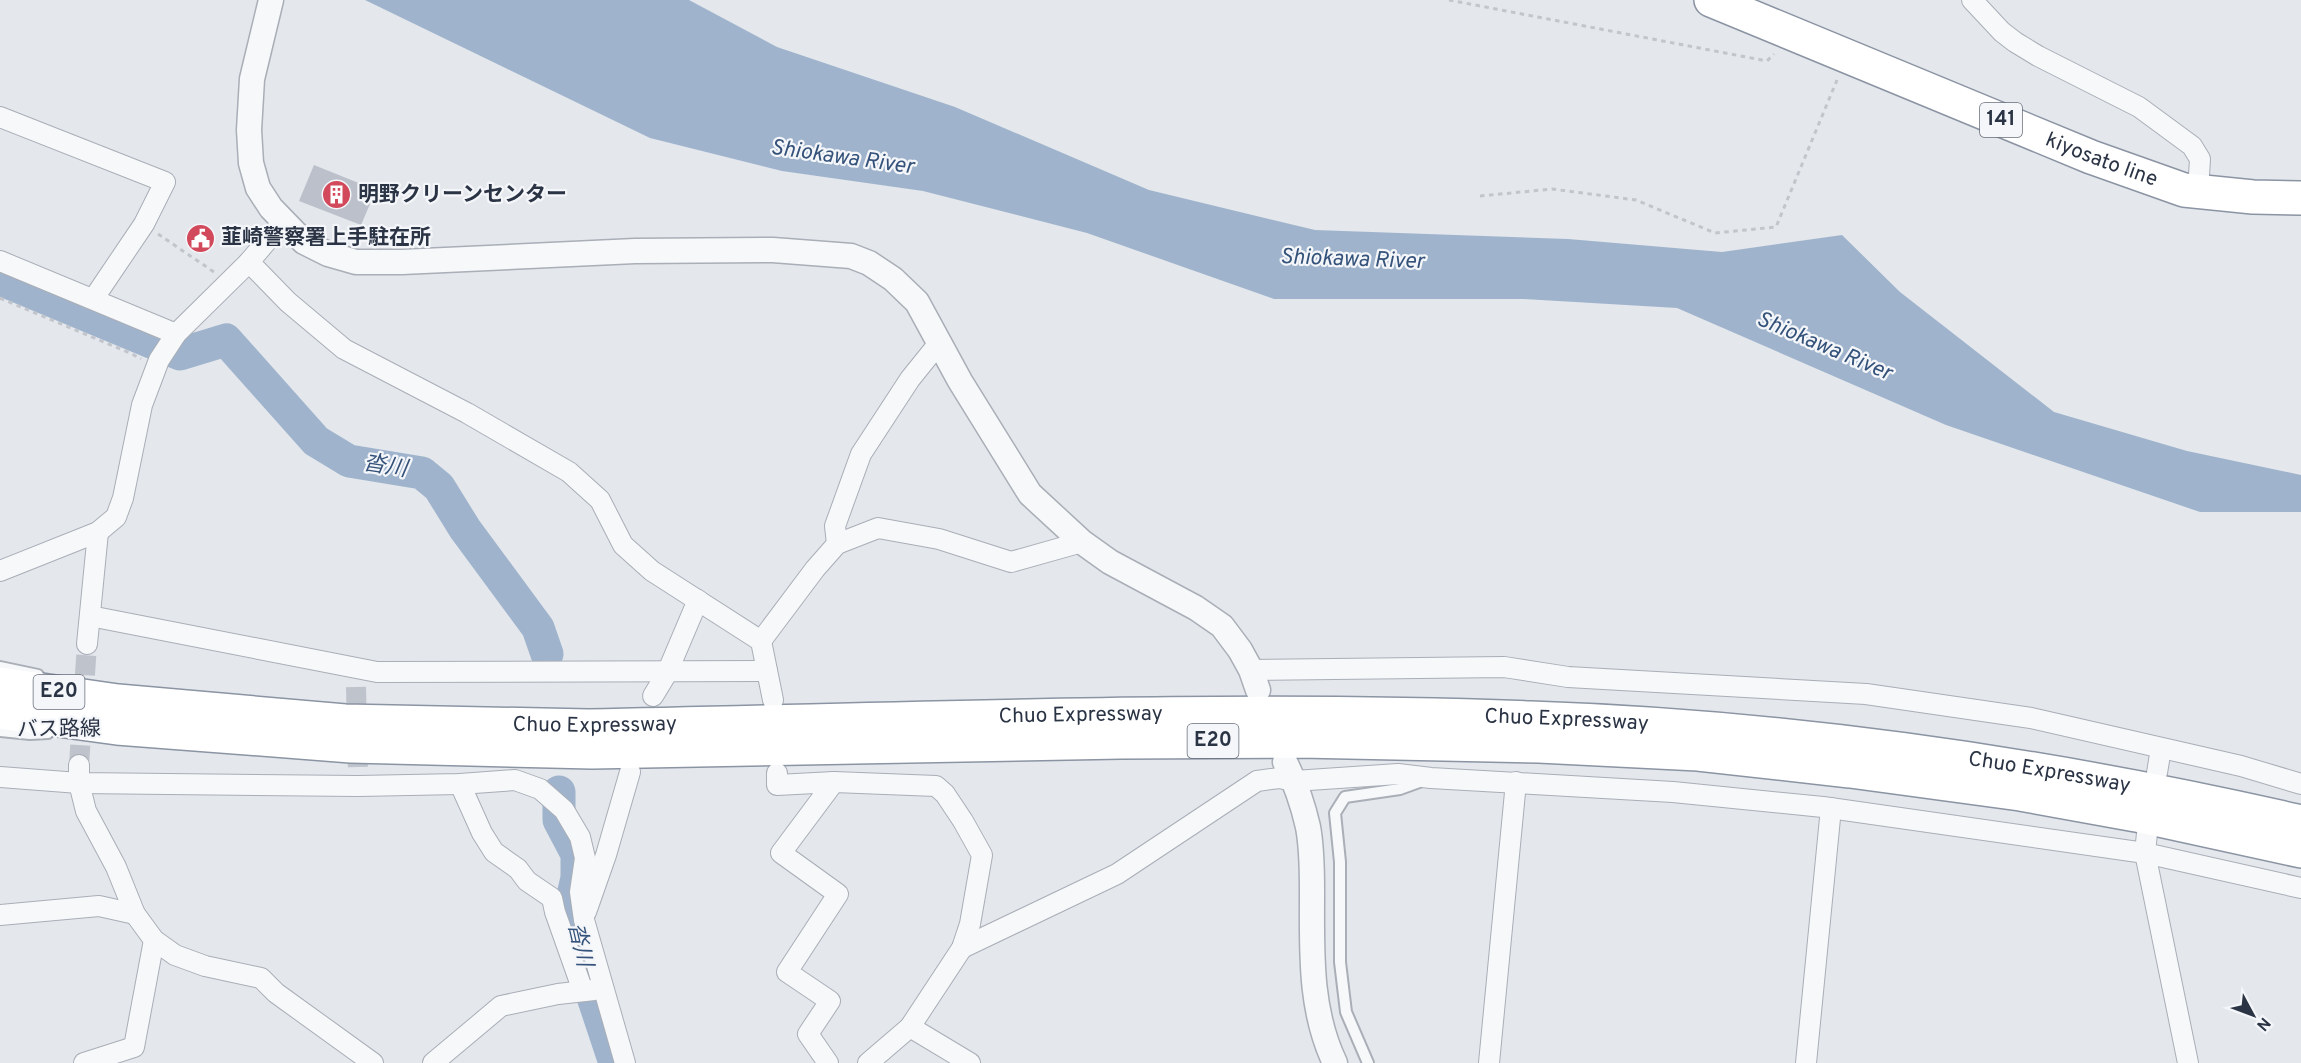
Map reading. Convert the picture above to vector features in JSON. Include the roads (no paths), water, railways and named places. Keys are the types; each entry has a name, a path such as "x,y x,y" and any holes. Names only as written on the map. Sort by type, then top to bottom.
{"highway":[{"name":"kiyosato line","path":"1711,0 2091,157 2184,190 2253,197 2301,198"},
{"name":"Chuo Expressway","path":"0,684 118,714 351,746 592,752 1301,741 1539,746 1698,754 1850,771 2020,794 2136,815 2301,851"},
{"name":"Chuo Expressway","path":"0,712 496,726 1294,712 1534,718 1698,728 1856,743 2026,767 2139,787 2301,822"}],"street":[{"path":"271,0 252,79 249,130 251,163 258,188 283,222 304,242 328,254 356,262 635,251 773,250 851,256 869,263 892,279 917,302 960,381 1030,494 1082,542 1134,576 1196,608 1222,626 1240,650 1255,680 1503,668 1568,677 1866,694 2031,718 2241,766 2301,784"},
{"path":"1972,0 2002,32 2015,42 2139,107 2192,146 2200,159 2198,191"},
{"path":"0,117 165,182 144,224 94,298"},
{"path":"0,571 98,532 109,524 120,507 142,405 157,364 174,337 249,262 283,222"},
{"path":"0,261 94,298 174,337"},
{"path":"249,262 288,302 344,349 467,413 569,471 600,500 623,545 652,571 761,641 773,700"},
{"path":"837,544 835,526 861,454 910,379 939,343"},
{"path":"761,641 815,569 837,544 878,528 939,539 1011,562 1082,542"},
{"path":"87,644 98,532"},
{"path":"653,696 667,672 698,600"},
{"path":"90,616 356,677 377,672 767,671"},
{"path":"2157,773 2161,748"},
{"path":"1290,771 1308,828 1316,999 1320,1027 1335,1063"},
{"path":"962,948 1117,874 1257,781 1279,778 1290,771 1398,774 1431,778 1673,792 1831,808 2145,853 2301,888"},
{"path":"570,953 586,927 630,772"},
{"path":"777,773 777,785 834,782 936,786 945,794 982,855 970,924 962,948 910,1027 868,1063"},
{"path":"0,777 79,774 358,779 460,784 514,780 540,789 564,810 580,837 585,858 580,892 593,990"},
{"path":"79,774 86,811 116,867 135,914 154,940 175,956 205,966 261,978 276,993 373,1063"},
{"path":"828,1063 808,1034 830,1001 787,972 838,894 781,853 834,782"},
{"path":"1489,1063 1516,783"},
{"path":"460,784 482,833 494,852 518,869 527,881 552,898 570,953 593,990 625,1063"},
{"path":"1806,1063 1831,808"},
{"path":"2147,833 2145,853 2188,1063"},
{"path":"0,915 99,906 135,914"},
{"path":"84,1063 134,1047 154,940"},
{"path":"433,1063 501,1006 593,990"},
{"path":"910,1027 970,1063"}],"lane":[{"name":"バス路線","path":"0,667 26,671 52,679 118,714"},
{"name":"バス路線","path":"0,730 30,734 118,714"},
{"path":"1368,1063 1346,1012 1340,962 1340,862 1335,813 1345,796 1400,789 1431,778"}],"water":[{"name":"Shiokawa River","path":"365,0 689,0 777,47 955,107 1149,190 1315,230 1568,239 1722,252 1842,235 1900,292 2054,412 2187,451 2301,475 2301,512 2200,512 1946,425 1677,308 1523,299 1274,299 1087,233 923,191 782,171 650,138"}],"waterway":[{"name":"沓川","path":"0,279 180,354 226,340 316,441 349,461 422,473 439,487 465,529 538,628 547,654"},
{"name":"沓川","path":"559,792 559,820 577,854 577,878 571,904 570,928 615,1063"}],"tunnel":[{"path":"79,765 87,644"},
{"path":"356,687 358,772"}],"place":[{"name":"明野クリーンセンター","path":"337,195"},
{"name":"韮崎警察署上手駐在所","path":"200,238"}]}
